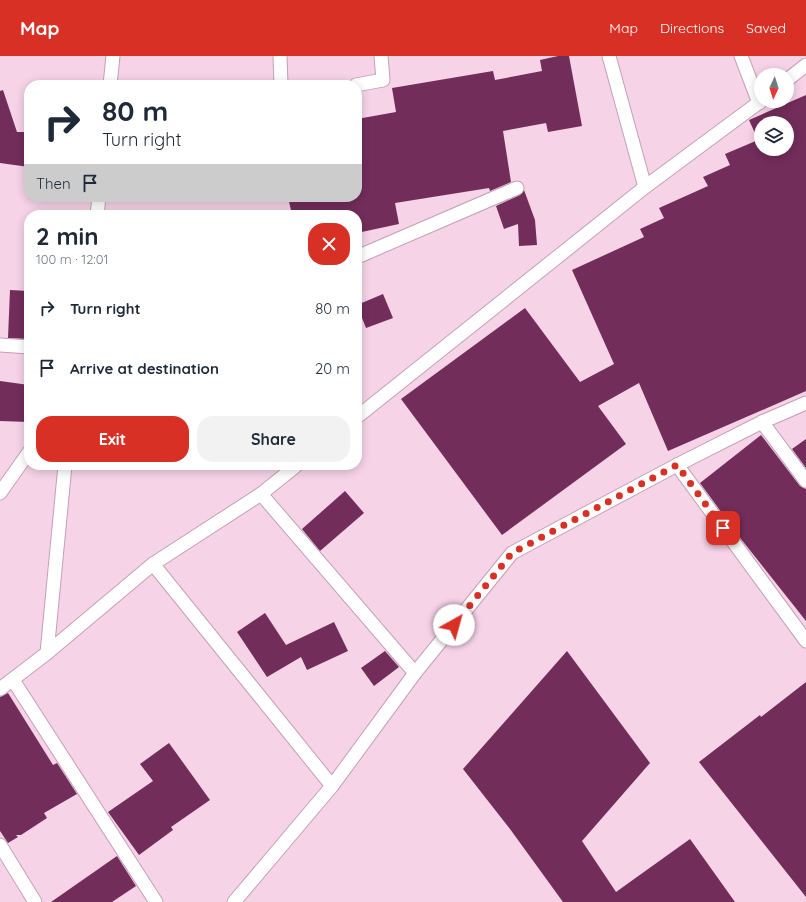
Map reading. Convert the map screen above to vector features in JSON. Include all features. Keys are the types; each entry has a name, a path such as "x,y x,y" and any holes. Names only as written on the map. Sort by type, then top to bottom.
{"lane":[{"path":"111,80 114,56"},
{"path":"280,56 281,80"},
{"path":"362,84 383,80 381,56"},
{"path":"609,56 645,186"},
{"path":"741,56 754,87"},
{"path":"794,74 806,65"},
{"path":"362,413 645,186 754,106"},
{"path":"362,255 518,188"},
{"path":"0,345 24,347"},
{"path":"234,902 332,786 415,673 512,553 677,465 762,422 806,403"},
{"path":"762,422 806,481"},
{"path":"0,493 24,459"},
{"path":"677,465 806,641"},
{"path":"47,653 65,470"},
{"path":"0,689 47,653 153,564 262,494 292,470"},
{"path":"262,494 415,673"},
{"path":"153,564 332,786"},
{"path":"13,680 156,902"},
{"path":"0,845 35,902"}],"building":[{"path":"558,56 569,56 582,126 548,132 546,123 503,131 511,182 490,191 489,188 395,203 399,224 362,232 362,210 291,210 289,202 362,202 362,118 396,112 392,88 493,71 495,80 542,71 540,60"},
{"path":"3,90 17,132 24,132 24,166 0,163 0,91"},
{"path":"806,95 806,391 668,451 639,383 598,406 626,444 502,535 401,399 525,308 580,382 614,364 572,270 644,237 640,229 664,218 659,208 708,186 703,177 730,165 725,154 754,142 754,156 794,156 794,116 758,116 776,108 794,108 794,100"},
{"path":"754,118 754,131 749,120"},
{"path":"524,190 535,220 537,245 519,246 518,224 504,229 496,206 520,195"},
{"path":"10,290 24,291 24,339 8,338"},
{"path":"383,294 393,318 366,328 362,318 362,303"},
{"path":"0,381 24,384 24,422 0,421"},
{"path":"761,435 800,486 806,489 806,621 741,539 700,483"},
{"path":"806,439 806,468 792,449"},
{"path":"345,491 364,513 320,551 302,529"},
{"path":"265,613 286,645 334,622 348,651 307,670 301,657 267,677 237,632"},
{"path":"385,651 399,667 374,686 361,668"},
{"path":"567,651 650,763 582,841 616,892 690,839 735,902 563,902 510,829 463,769"},
{"path":"806,682 806,897 699,762"},
{"path":"8,693 53,765 57,763 77,794 44,813 47,818 21,835 16,835 18,837 8,843 0,831 0,697"},
{"path":"169,743 210,800 171,827 173,830 139,855 108,812 153,781 140,764"},
{"path":"117,856 136,886 112,902 51,902"}],"route":[{"path":"454,625 512,553 677,465 723,528"}]}
